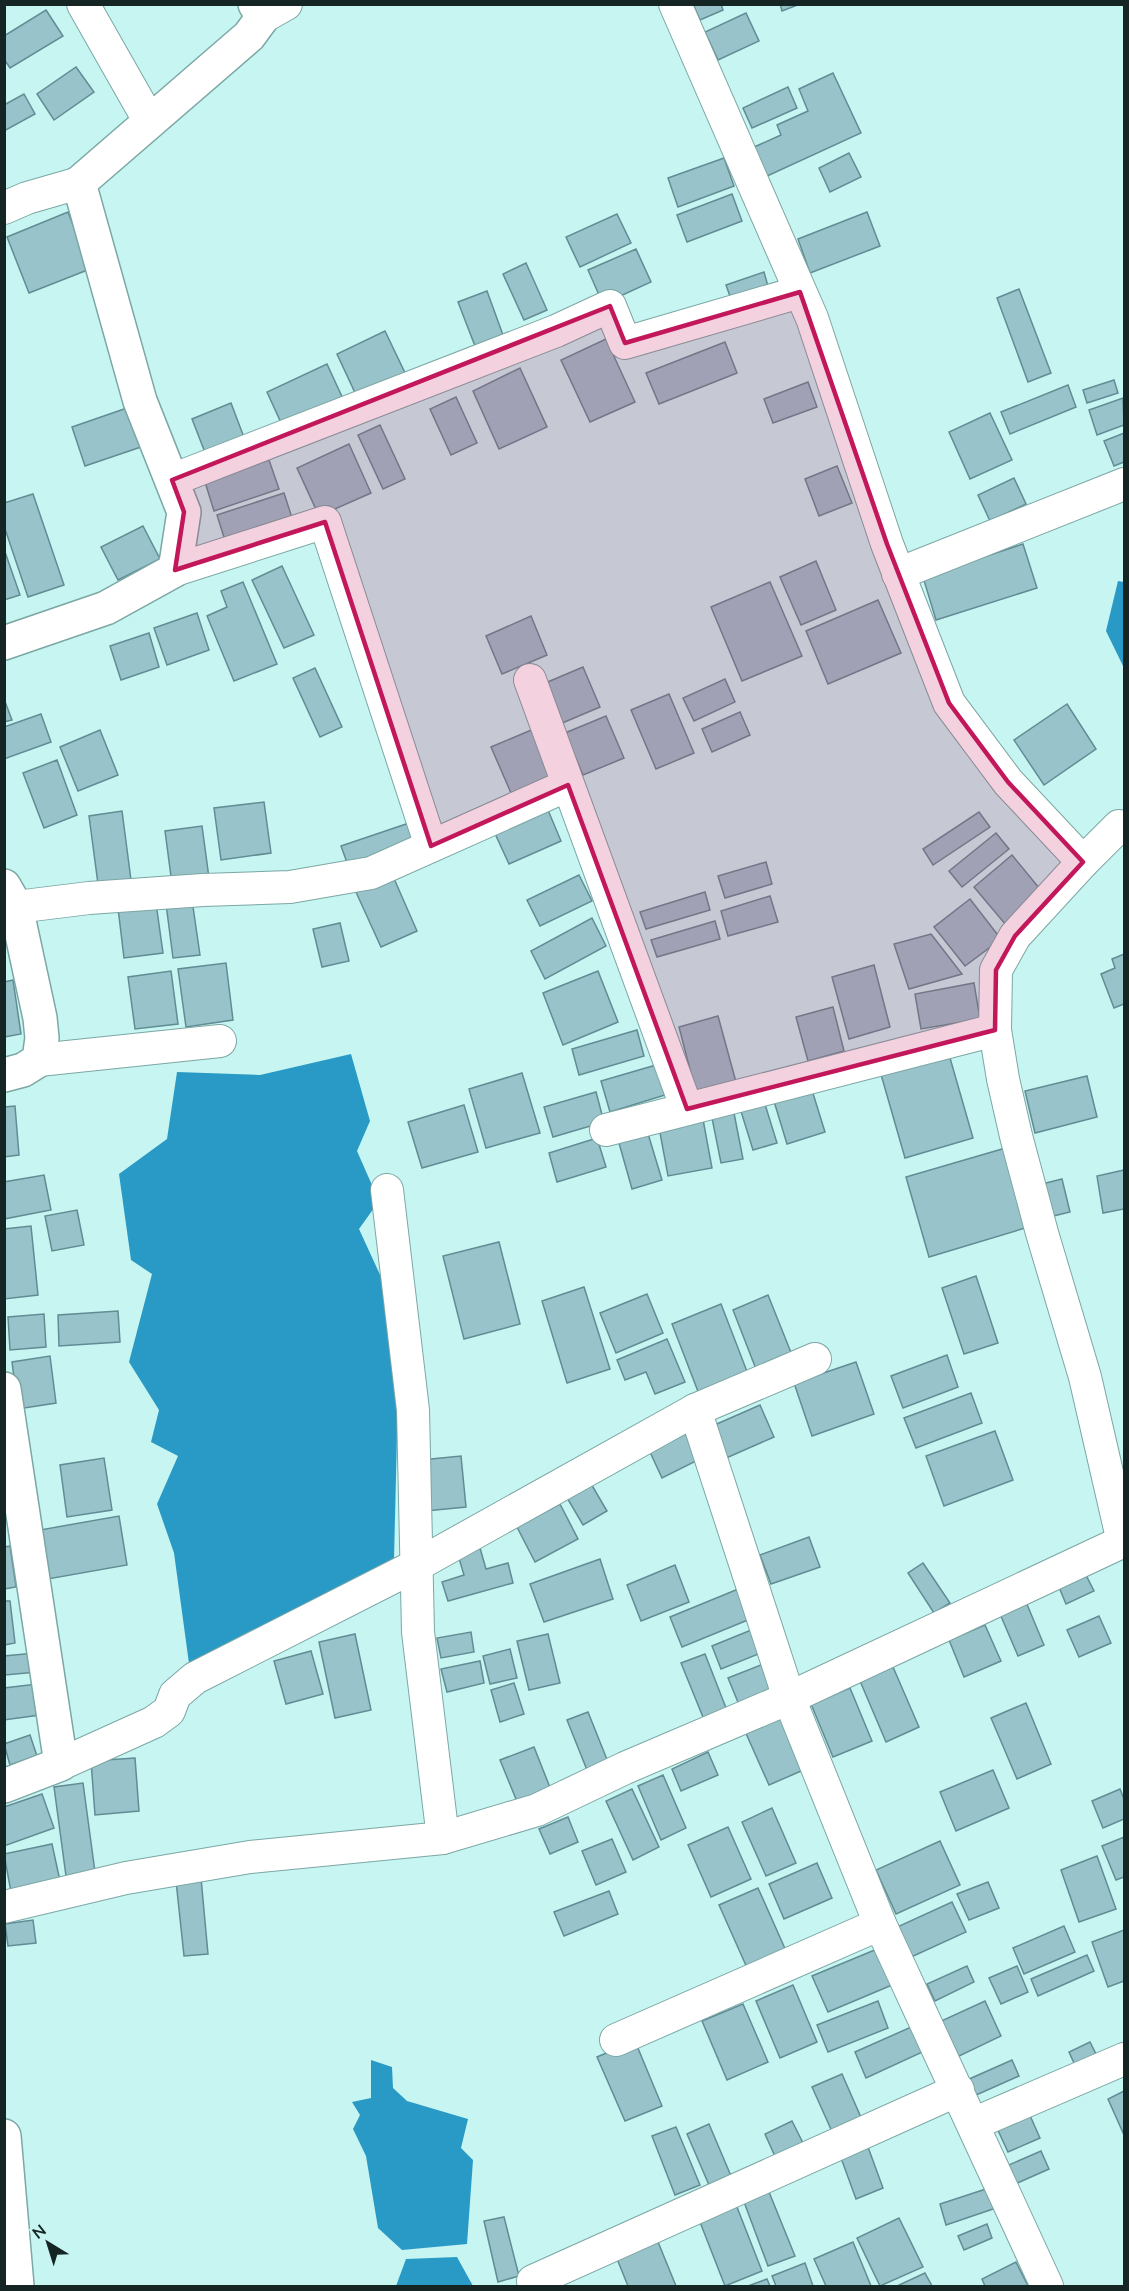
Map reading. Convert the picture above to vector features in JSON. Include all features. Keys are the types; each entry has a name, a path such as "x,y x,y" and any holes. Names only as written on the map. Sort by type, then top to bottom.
{"street":[{"path":"82,4 150,122"},
{"path":"675,4 812,318 898,574 949,703 1008,782 1083,862"},
{"path":"6,205 79,183 249,36 268,9"},
{"path":"79,183 140,401 184,512 175,570"},
{"path":"172,480 556,331 610,306 625,344 800,292"},
{"path":"898,574 1125,483"},
{"path":"4,643 106,608 175,570 325,522 431,846"},
{"path":"530,681 687,1108"},
{"path":"39,1060 42,1038 40,1018 10,897 89,898 290,887 371,873 568,785"},
{"path":"4,1907 126,1878 250,1857 443,1838 537,1810 636,1763 789,1698 1124,1541 1085,1377 1042,1233 1017,1136 1003,1079 996,1030 996,970 1015,936 1083,862 1123,829"},
{"path":"606,1130 996,1030"},
{"path":"4,1074 23,1070 39,1060 220,1041"},
{"path":"387,1190 413,1410 418,1632 443,1838"},
{"path":"4,1786 61,1764 154,1722 169,1711 175,1695 195,1678 417,1565 695,1410 815,1359"},
{"path":"4,1389 61,1764"},
{"path":"695,1410 789,1698 880,1924 1047,2286"},
{"path":"616,2040 880,1924"},
{"path":"973,2124 1125,2059"},
{"path":"533,2281 958,2090"},
{"path":"4,2136 16,2286"}],"highlighted area":[{"path":"800,292 887,544 949,703 1008,782 1083,862 1015,936 996,970 995,1030 687,1109 568,785 431,846 325,522 175,570 184,512 172,480 610,306 625,343"}],"water":[{"path":"1118,581 1124,582 1124,668 1106,631"},
{"path":"351,1054 370,1121 357,1151 379,1201 359,1229 393,1303 399,1352 394,1559 190,1671 174,1553 157,1504 178,1456 151,1442 159,1410 129,1362 152,1274 131,1260 119,1174 167,1139 177,1072 260,1075"},
{"path":"371,2060 392,2067 393,2088 407,2101 468,2119 461,2148 473,2160 467,2244 402,2250 378,2228 366,2156 353,2129 360,2115 352,2102 371,2098"},
{"path":"457,2257 473,2286 396,2286 406,2259"}],"building":[{"path":"693,4 721,4 723,10 700,20"},
{"path":"780,4 800,4 782,11"},
{"path":"46,10 63,36 10,68 4,59 4,36"},
{"path":"746,13 759,41 718,60 705,32"},
{"path":"76,67 94,92 54,120 37,94"},
{"path":"833,73 861,133 765,177 752,148 781,135 777,125 808,111 799,89"},
{"path":"788,87 797,108 752,128 743,108"},
{"path":"24,94 35,114 4,131 4,105"},
{"path":"849,153 861,177 830,192 819,168"},
{"path":"724,158 734,186 678,207 668,178"},
{"path":"732,194 742,221 687,242 677,215"},
{"path":"68,212 90,269 29,293 7,237"},
{"path":"867,212 880,246 810,273 798,239"},
{"path":"617,214 631,243 580,267 566,237"},
{"path":"636,249 651,282 603,304 588,270"},
{"path":"526,263 547,310 524,320 503,274"},
{"path":"764,272 769,290 732,302 726,285"},
{"path":"1019,289 1051,373 1028,382 997,298"},
{"path":"487,291 503,335 475,346 458,302"},
{"path":"385,331 406,375 357,397 337,354"},
{"path":"606,339 635,402 590,422 561,360"},
{"path":"725,342 737,373 659,404 646,373"},
{"path":"327,364 343,399 283,427 267,392"},
{"path":"520,368 547,427 499,449 473,391"},
{"path":"1114,380 1118,393 1087,403 1083,390"},
{"path":"808,382 817,407 773,423 764,399"},
{"path":"1068,385 1076,407 1010,434 1001,412"},
{"path":"456,397 477,443 451,455 430,409"},
{"path":"1123,398 1124,425 1097,435 1089,410"},
{"path":"231,403 245,440 206,455 192,419"},
{"path":"127,408 141,447 85,466 72,427"},
{"path":"990,413 1012,460 970,479 949,432"},
{"path":"380,425 405,479 383,489 358,435"},
{"path":"1124,433 1124,462 1114,466 1104,441"},
{"path":"349,444 371,493 319,516 297,468"},
{"path":"269,460 279,489 214,511 205,482"},
{"path":"837,466 852,503 819,516 805,479"},
{"path":"1014,478 1026,504 990,521 978,495"},
{"path":"284,493 294,524 227,547 217,515"},
{"path":"33,494 64,585 28,597 4,526 4,503"},
{"path":"143,526 160,559 118,580 101,547"},
{"path":"1023,544 1037,588 936,620 923,577"},
{"path":"4,549 20,595 4,600"},
{"path":"816,561 836,610 801,625 780,577"},
{"path":"282,566 314,635 284,648 252,580"},
{"path":"243,582 277,664 234,681 207,616 227,607 221,591"},
{"path":"770,582 802,656 742,681 711,607"},
{"path":"878,600 901,653 828,684 806,631"},
{"path":"197,613 209,650 167,665 154,628"},
{"path":"531,616 547,655 502,674 486,636"},
{"path":"149,633 159,667 121,680 110,646"},
{"path":"583,667 600,707 560,724 543,684"},
{"path":"315,668 342,727 320,737 293,678"},
{"path":"725,679 735,702 694,721 683,698"},
{"path":"669,694 694,753 656,769 631,710"},
{"path":"4,699 12,720 4,722"},
{"path":"1067,704 1096,749 1044,785 1014,740"},
{"path":"740,712 750,735 712,752 702,729"},
{"path":"41,714 51,742 4,759 4,727"},
{"path":"606,716 624,758 583,775 565,733"},
{"path":"536,728 555,775 511,793 491,747"},
{"path":"100,730 118,775 78,791 60,747"},
{"path":"57,760 77,815 44,828 23,773"},
{"path":"264,802 271,853 221,860 214,808"},
{"path":"545,803 561,841 509,864 492,827"},
{"path":"122,811 131,880 98,884 89,816"},
{"path":"979,812 990,827 933,865 923,849"},
{"path":"412,822 419,844 349,868 341,846"},
{"path":"202,826 209,878 172,884 165,831"},
{"path":"996,833 1009,849 962,887 949,871"},
{"path":"1012,855 1044,894 1006,925 974,887"},
{"path":"766,862 772,884 725,898 718,876"},
{"path":"392,874 417,931 381,947 355,890"},
{"path":"579,875 592,901 540,926 527,900"},
{"path":"705,892 710,910 646,929 640,912"},
{"path":"770,896 778,922 728,936 721,911"},
{"path":"970,899 1001,939 965,966 934,927"},
{"path":"192,900 200,955 173,958 166,904"},
{"path":"156,903 163,953 124,958 118,908"},
{"path":"592,918 606,946 545,979 531,951"},
{"path":"715,921 720,939 657,957 651,940"},
{"path":"340,923 349,961 322,967 313,929"},
{"path":"931,934 962,974 909,989 894,944"},
{"path":"1124,954 1124,1004 1114,1008 1101,974 1115,968 1112,959"},
{"path":"226,963 233,1020 186,1027 178,969"},
{"path":"874,965 890,1027 849,1039 832,977"},
{"path":"171,971 178,1024 135,1029 128,977"},
{"path":"598,971 618,1022 563,1045 543,993"},
{"path":"13,980 21,1034 4,1037 4,982"},
{"path":"974,983 980,1019 921,1029 915,994"},
{"path":"833,1007 844,1051 808,1061 796,1017"},
{"path":"718,1016 736,1082 696,1093 679,1027"},
{"path":"637,1030 644,1056 579,1075 572,1049"},
{"path":"948,1051 973,1138 905,1158 880,1071"},
{"path":"656,1065 665,1095 610,1112 601,1081"},
{"path":"522,1073 540,1133 486,1148 469,1089"},
{"path":"1087,1076 1097,1117 1035,1133 1025,1091"},
{"path":"811,1087 825,1132 787,1144 773,1098"},
{"path":"596,1092 604,1122 553,1137 544,1107"},
{"path":"764,1101 777,1143 753,1150 740,1108"},
{"path":"464,1105 478,1152 422,1168 408,1122"},
{"path":"15,1106 19,1155 4,1157 4,1107"},
{"path":"733,1108 743,1159 721,1163 711,1113"},
{"path":"702,1114 712,1168 668,1176 658,1122"},
{"path":"646,1127 662,1180 632,1189 617,1136"},
{"path":"597,1138 606,1167 557,1182 549,1153"},
{"path":"1009,1147 1032,1226 929,1257 906,1177"},
{"path":"1124,1170 1124,1209 1103,1213 1097,1176"},
{"path":"44,1175 51,1210 4,1219 4,1182"},
{"path":"1062,1179 1070,1212 1045,1218 1038,1185"},
{"path":"77,1210 84,1245 52,1251 45,1216"},
{"path":"31,1226 38,1295 4,1299 4,1229"},
{"path":"499,1242 520,1324 464,1339 443,1256"},
{"path":"976,1276 998,1343 964,1354 942,1288"},
{"path":"584,1287 610,1369 567,1383 542,1301"},
{"path":"647,1294 663,1333 616,1353 600,1313"},
{"path":"768,1295 792,1355 756,1369 733,1310"},
{"path":"721,1304 748,1374 699,1394 672,1324"},
{"path":"118,1311 120,1342 59,1346 58,1315"},
{"path":"44,1314 46,1347 10,1350 8,1317"},
{"path":"667,1339 685,1382 655,1394 646,1372 625,1380 617,1360"},
{"path":"947,1355 958,1387 903,1408 891,1376"},
{"path":"50,1356 56,1403 18,1409 12,1362"},
{"path":"856,1362 874,1414 812,1436 794,1383"},
{"path":"971,1393 982,1423 916,1448 904,1418"},
{"path":"760,1405 774,1437 724,1459 710,1427"},
{"path":"995,1431 1013,1480 944,1506 926,1456"},
{"path":"687,1433 700,1459 662,1478 650,1452"},
{"path":"461,1456 466,1507 426,1511 421,1460"},
{"path":"104,1458 112,1510 67,1517 60,1465"},
{"path":"590,1482 607,1511 583,1525 566,1496"},
{"path":"560,1504 578,1539 535,1562 517,1527"},
{"path":"119,1516 127,1565 48,1579 40,1530"},
{"path":"809,1537 820,1567 771,1584 760,1555"},
{"path":"10,1546 16,1587 4,1589 4,1547"},
{"path":"480,1548 486,1569 508,1563 513,1583 448,1601 442,1582 464,1575 458,1555"},
{"path":"600,1559 613,1599 544,1622 530,1584"},
{"path":"923,1563 950,1603 934,1613 908,1573"},
{"path":"675,1565 689,1602 641,1621 627,1585"},
{"path":"1085,1573 1094,1591 1066,1604 1058,1585"},
{"path":"748,1585 760,1615 682,1647 670,1617"},
{"path":"4,1601 10,1601 15,1643 4,1645"},
{"path":"1026,1602 1044,1645 1018,1656 1000,1614"},
{"path":"1099,1616 1111,1643 1079,1657 1067,1630"},
{"path":"985,1625 1001,1661 964,1677 949,1640"},
{"path":"761,1626 771,1649 721,1669 712,1646"},
{"path":"471,1632 474,1652 441,1658 437,1638"},
{"path":"355,1634 371,1710 335,1718 319,1642"},
{"path":"548,1634 560,1683 529,1690 517,1641"},
{"path":"510,1649 517,1678 490,1684 483,1656"},
{"path":"311,1651 323,1694 286,1704 274,1661"},
{"path":"35,1653 37,1672 5,1675 4,1656"},
{"path":"705,1654 728,1713 705,1722 681,1663"},
{"path":"480,1661 484,1683 447,1692 441,1669"},
{"path":"771,1661 783,1690 740,1707 728,1678"},
{"path":"893,1667 919,1727 886,1742 860,1681"},
{"path":"514,1683 524,1714 500,1722 491,1690"},
{"path":"37,1684 40,1715 4,1720 4,1688"},
{"path":"850,1688 872,1741 833,1757 811,1704"},
{"path":"1026,1703 1051,1764 1017,1779 991,1718"},
{"path":"588,1712 610,1767 589,1775 567,1720"},
{"path":"783,1712 808,1768 769,1785 744,1729"},
{"path":"30,1735 37,1756 10,1765 4,1744"},
{"path":"534,1747 551,1790 518,1804 500,1760"},
{"path":"708,1752 718,1775 681,1791 672,1769"},
{"path":"135,1758 139,1811 95,1815 91,1761"},
{"path":"993,1770 1009,1808 956,1831 940,1792"},
{"path":"663,1775 686,1828 661,1840 638,1786"},
{"path":"83,1783 95,1872 66,1876 54,1787"},
{"path":"632,1789 659,1847 633,1860 606,1801"},
{"path":"1120,1789 1124,1799 1124,1819 1103,1828 1092,1801"},
{"path":"42,1794 54,1828 4,1846 4,1807"},
{"path":"772,1808 796,1863 766,1876 742,1822"},
{"path":"568,1817 578,1842 550,1854 539,1829"},
{"path":"728,1827 751,1879 711,1897 688,1845"},
{"path":"1124,1837 1124,1877 1116,1880 1102,1846"},
{"path":"612,1839 626,1872 596,1885 582,1851"},
{"path":"940,1841 960,1885 896,1914 876,1870"},
{"path":"52,1844 60,1881 11,1892 4,1854"},
{"path":"1097,1856 1116,1909 1079,1922 1061,1870"},
{"path":"817,1863 832,1898 784,1919 769,1884"},
{"path":"201,1878 208,1954 184,1956 176,1881"},
{"path":"988,1882 999,1908 969,1920 957,1894"},
{"path":"758,1888 787,1953 748,1970 719,1905"},
{"path":"609,1891 618,1914 564,1936 554,1912"},
{"path":"952,1902 966,1932 909,1958 895,1928"},
{"path":"33,1920 36,1943 8,1946 5,1924"},
{"path":"1064,1926 1075,1952 1024,1974 1013,1948"},
{"path":"1124,1930 1124,1981 1108,1987 1092,1942"},
{"path":"877,1949 892,1985 828,2012 812,1976"},
{"path":"1087,1955 1094,1971 1038,1996 1031,1979"},
{"path":"967,1966 974,1982 935,2001 927,1984"},
{"path":"1017,1966 1028,1992 1001,2004 989,1978"},
{"path":"793,1985 817,2042 780,2058 756,2001"},
{"path":"878,2001 888,2028 828,2052 817,2025"},
{"path":"985,2001 1001,2036 955,2058 939,2022"},
{"path":"743,2004 768,2062 727,2080 702,2021"},
{"path":"918,2024 929,2049 866,2078 855,2052"},
{"path":"635,2041 662,2106 625,2121 597,2057"},
{"path":"1090,2042 1102,2066 1080,2076 1069,2052"},
{"path":"1012,2060 1019,2076 974,2096 967,2080"},
{"path":"842,2074 863,2122 834,2136 812,2087"},
{"path":"1124,2091 1124,2135 1108,2099"},
{"path":"1028,2111 1040,2138 1008,2152 996,2126"},
{"path":"792,2121 806,2149 778,2163 765,2134"},
{"path":"709,2124 734,2183 712,2192 687,2134"},
{"path":"676,2127 700,2185 675,2195 652,2136"},
{"path":"868,2147 883,2188 856,2199 841,2158"},
{"path":"1041,2151 1049,2169 1013,2185 1004,2167"},
{"path":"992,2187 999,2207 946,2225 940,2204"},
{"path":"769,2192 795,2256 768,2266 744,2202"},
{"path":"735,2202 762,2271 725,2286 698,2217"},
{"path":"504,2217 519,2276 498,2282 484,2221"},
{"path":"899,2218 923,2267 880,2286 857,2238"},
{"path":"987,2224 992,2238 964,2250 958,2236"},
{"path":"656,2237 676,2286 628,2286 615,2254"},
{"path":"853,2242 871,2286 826,2286 814,2259"},
{"path":"1016,2262 1028,2286 985,2286 982,2279"},
{"path":"805,2263 813,2286 776,2286 772,2276"},
{"path":"925,2273 932,2286 897,2286"},
{"path":"767,2279 770,2286 748,2286"}]}
